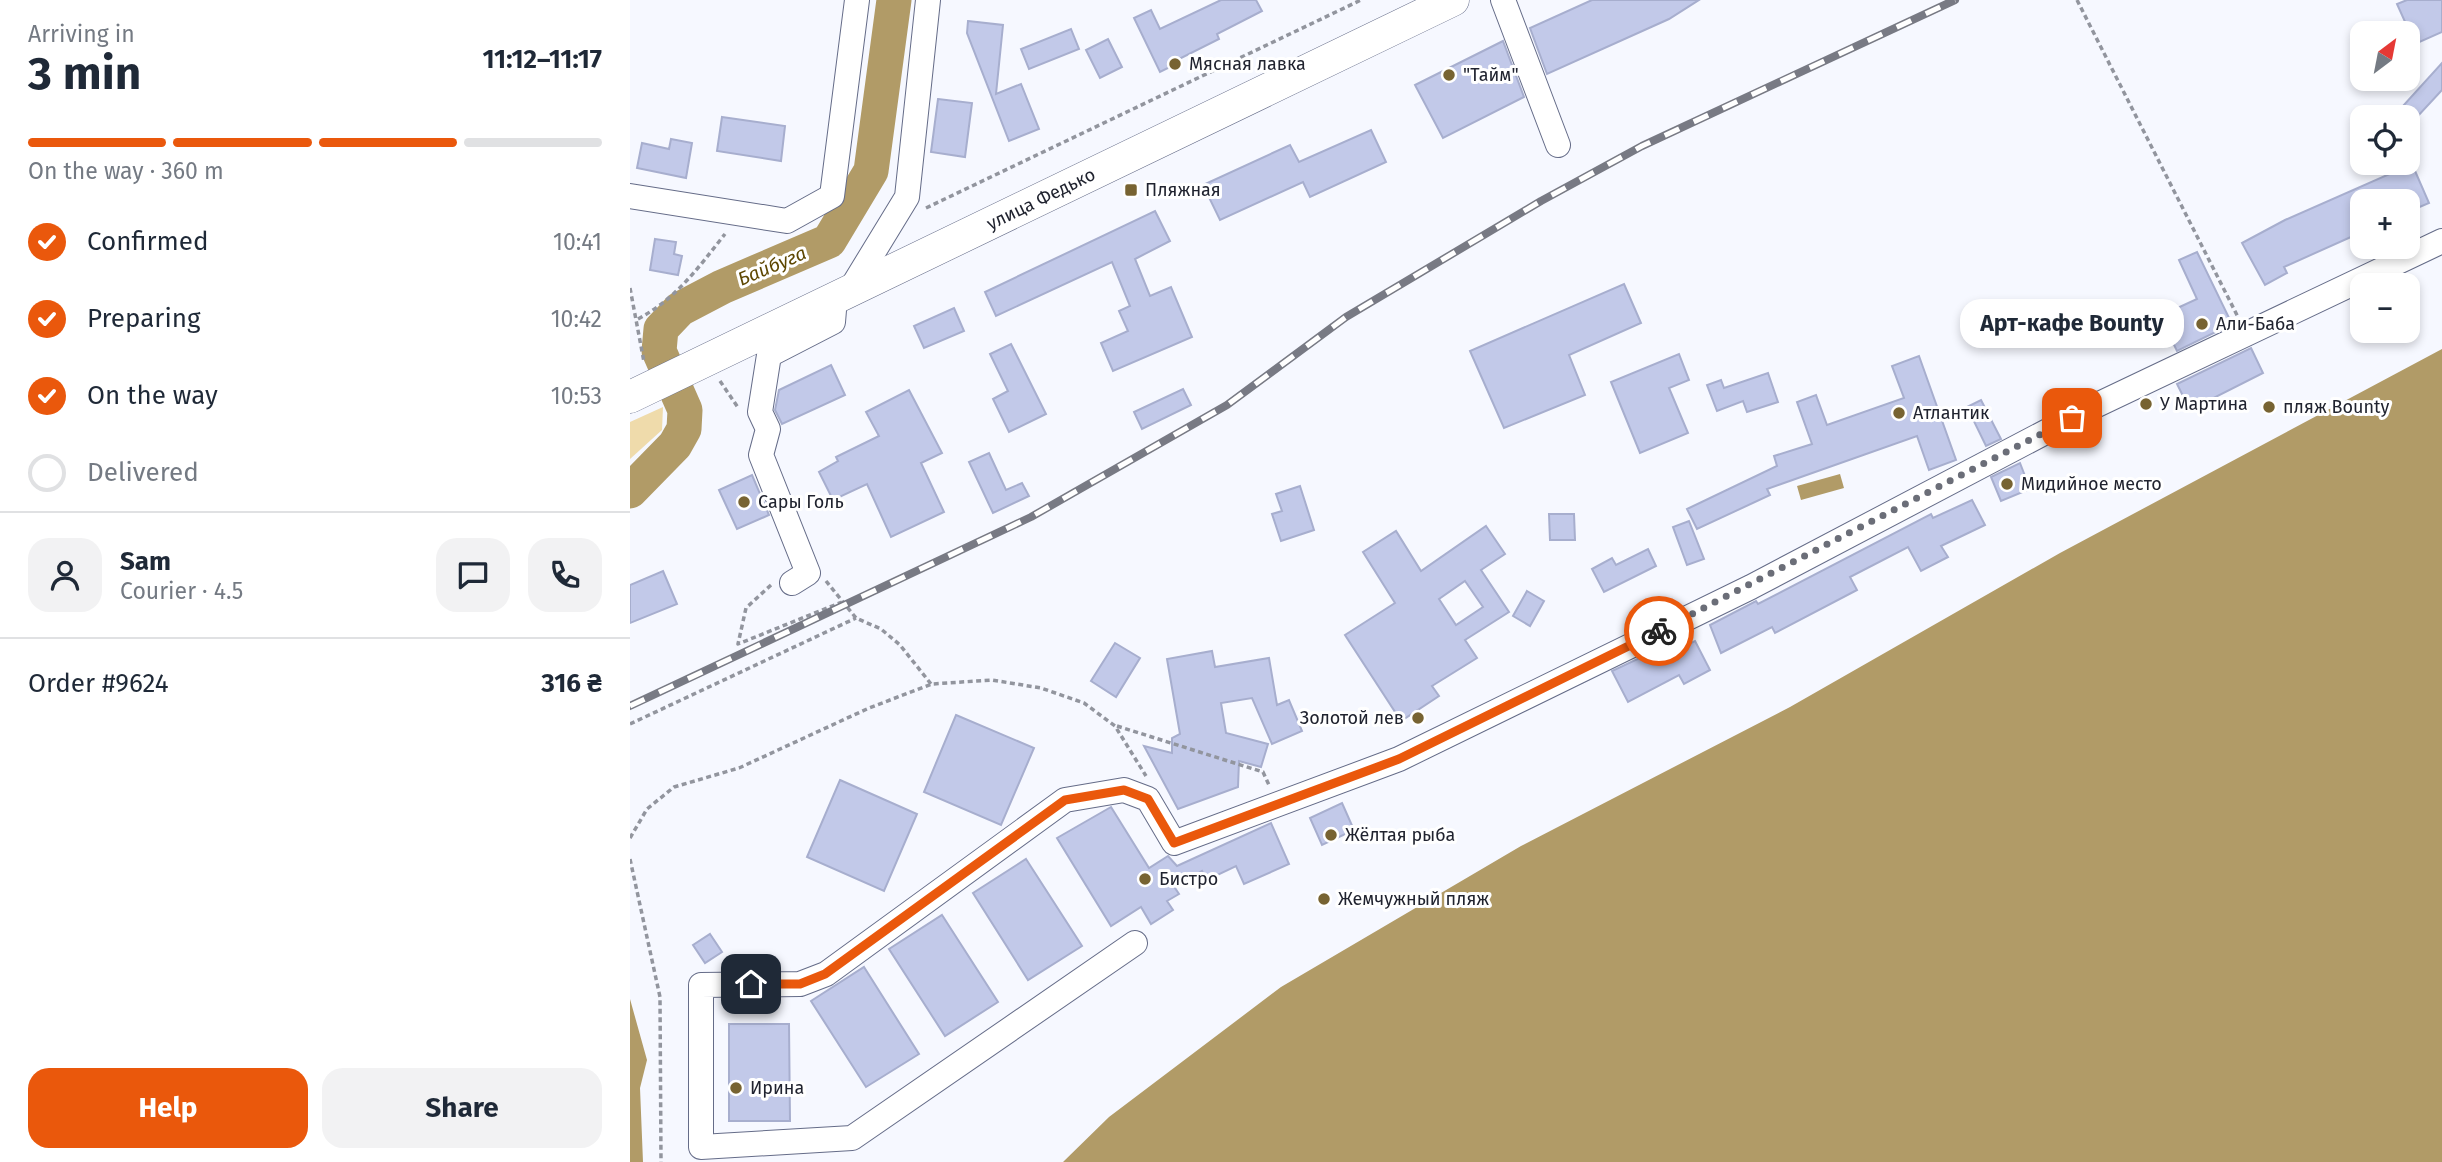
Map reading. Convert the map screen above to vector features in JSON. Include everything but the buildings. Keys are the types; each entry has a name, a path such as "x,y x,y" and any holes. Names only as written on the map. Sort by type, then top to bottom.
{"main road":[{"name":"улица Федько","path":"644,384 691,369 1452,0"}],"street":[{"path":"630,196 787,221 832,196 857,0"},
{"path":"782,583 808,573 761,455 768,429 760,412 769,355 833,322 842,295 907,197 928,0"},
{"path":"1503,0 1558,145"},
{"path":"1135,943 852,1138 701,1147 701,985 800,984 825,974 1065,800 1124,790 1148,799 1174,843 1424,747 1751,587 2097,405 2442,241"}],"path":[{"path":"889,226 1362,0"},
{"path":"2077,0 2246,333"},
{"path":"638,319 661,307 682,289 740,214"},
{"path":"630,288 638,319 644,384"},
{"path":"782,583 746,608 738,644 842,601"},
{"path":"630,724 856,618"},
{"path":"630,838 647,809 674,787 739,768 869,708 932,684 992,680 1041,688 1084,703 1115,726 1146,771 1148,799"},
{"path":"1115,726 1263,772 1278,804"},
{"path":"630,859 660,997 661,1162"}],"shaded area":[{"path":"2442,349 2442,1162 1063,1162 1109,1117 1281,987 1521,846 1790,707 2060,553"},
{"path":"663,407 662,430 630,459 630,422"},
{"path":"1840,474 1844,488 1801,500 1797,486"},
{"path":"630,999 647,1060 640,1088 643,1162 630,1162"}],"waterway":[{"name":"Байбуга","path":"630,491 675,445 684,429 685,410 659,351 661,329 680,309 722,287 829,241 871,171 894,0"}],"railway":[{"path":"630,706 1031,517 1227,405 1346,317 1541,201 1642,146 1955,0"}],"way so far":[{"path":"1659,631 1751,587 2072,418"}],"place":[{"name":"Мясная лавка","path":"1175,64"},
{"name":"\"Тайм\"","path":"1449,75"},
{"name":"Пляжная","path":"1131,190"},
{"name":"Али-Баба","path":"2202,324"},
{"name":"У Мартина","path":"2146,404"},
{"name":"пляж Bounty","path":"2269,407"},
{"name":"Атлантик","path":"1899,413"},
{"name":"Арт-кафе Bounty","path":"2072,418"},
{"name":"Мидийное место","path":"2007,484"},
{"name":"Сары Голь","path":"744,502"},
{"name":"Золотой лев","path":"1418,718"},
{"name":"Жёлтая рыба","path":"1331,835"},
{"name":"Бистро","path":"1145,879"},
{"name":"Жемчужный пляж","path":"1324,899"},
{"name":"Ирина","path":"736,1088"}],"route":[{"path":"751,984 800,984 825,974 1065,800 1124,790 1148,799 1174,843 1399,759 1659,631"}]}
